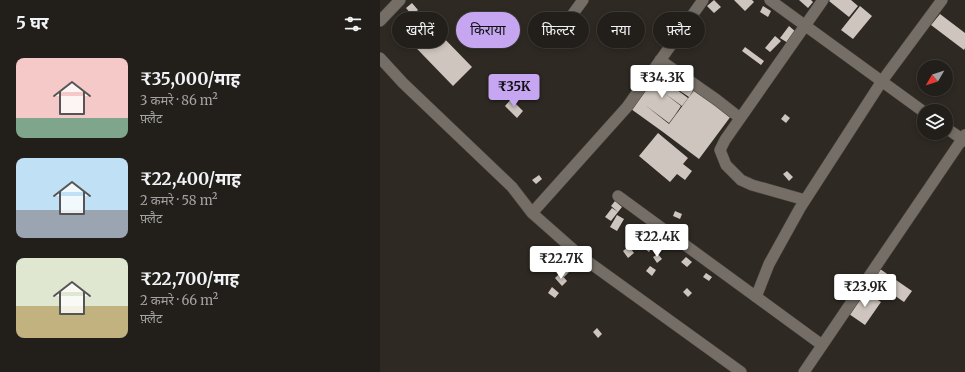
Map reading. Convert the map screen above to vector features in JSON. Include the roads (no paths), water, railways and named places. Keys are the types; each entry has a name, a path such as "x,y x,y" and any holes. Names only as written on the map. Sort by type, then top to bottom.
{"street":[{"path":"380,21 400,0"},
{"path":"575,12 583,0"},
{"path":"532,213 627,107 703,0"},
{"path":"770,0 917,107"},
{"path":"805,200 752,185 741,180 726,165 720,150 740,118 824,0"},
{"path":"756,297 769,264 805,200 882,81 942,0"},
{"path":"380,58 403,83 512,187 532,213 583,258 741,372"},
{"path":"660,60 740,118"},
{"path":"804,372 964,139 953,132"},
{"path":"618,196 822,345"}]}
